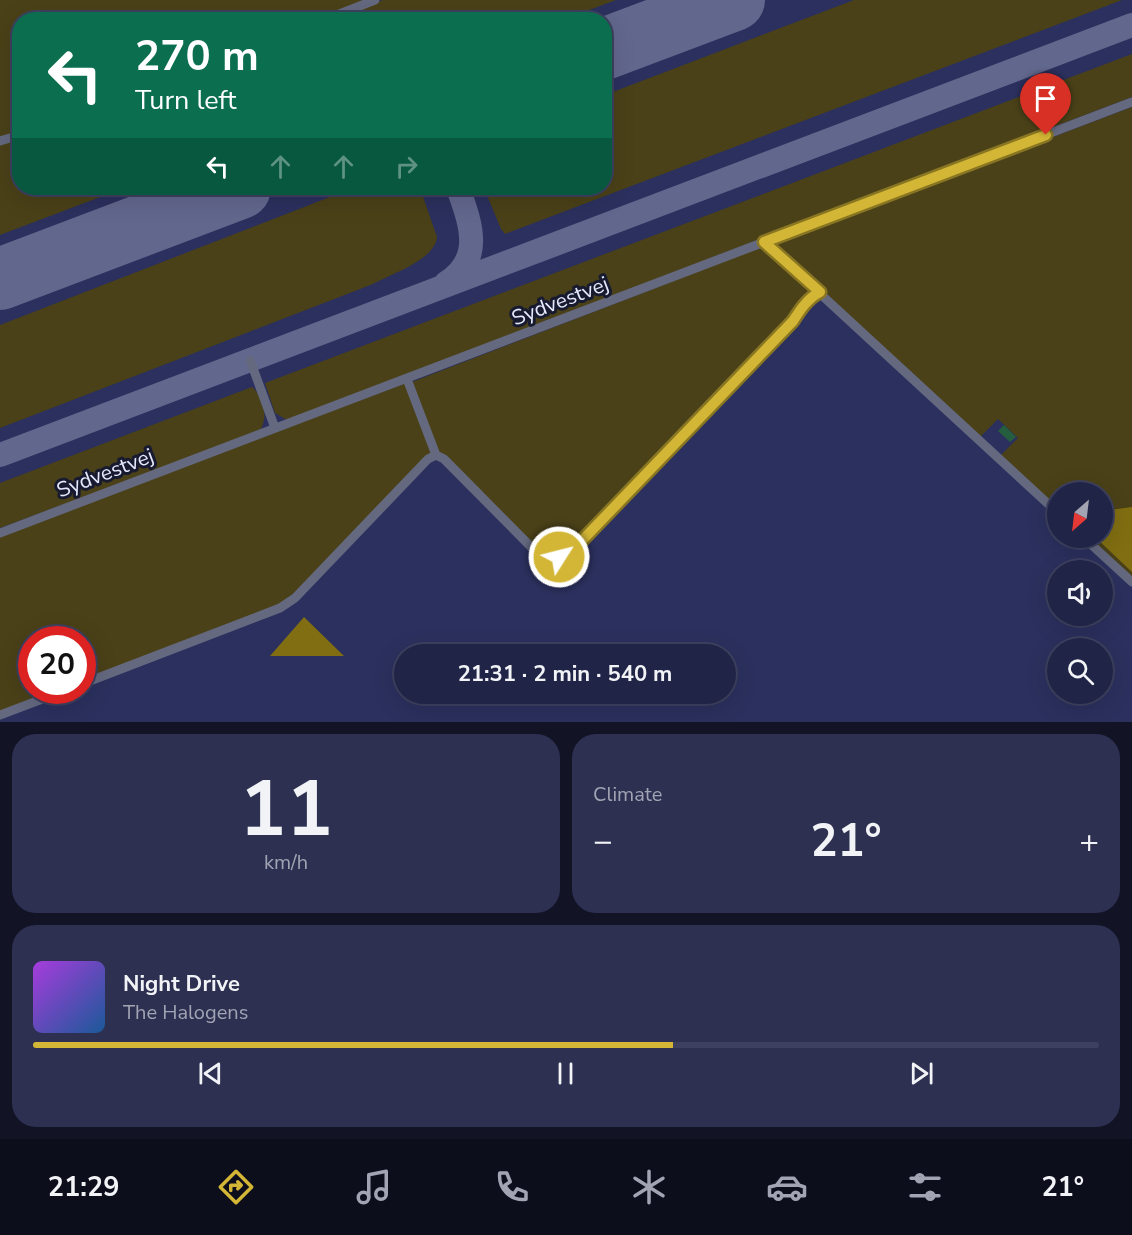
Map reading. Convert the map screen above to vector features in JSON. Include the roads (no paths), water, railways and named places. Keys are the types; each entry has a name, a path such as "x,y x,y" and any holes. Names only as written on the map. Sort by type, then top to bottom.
{"lane":[{"path":"344,12 375,0"},
{"name":"Sydvestvej","path":"0,533 1132,102"},
{"path":"764,242 1047,503"},
{"path":"407,379 436,455 444,459 535,551 559,557 571,552 793,321 800,309 820,292"},
{"path":"250,360 275,428"},
{"path":"96,679 288,603 428,459 436,455"},
{"path":"1095,548 1132,582"},
{"path":"0,715 29,704"}]}
